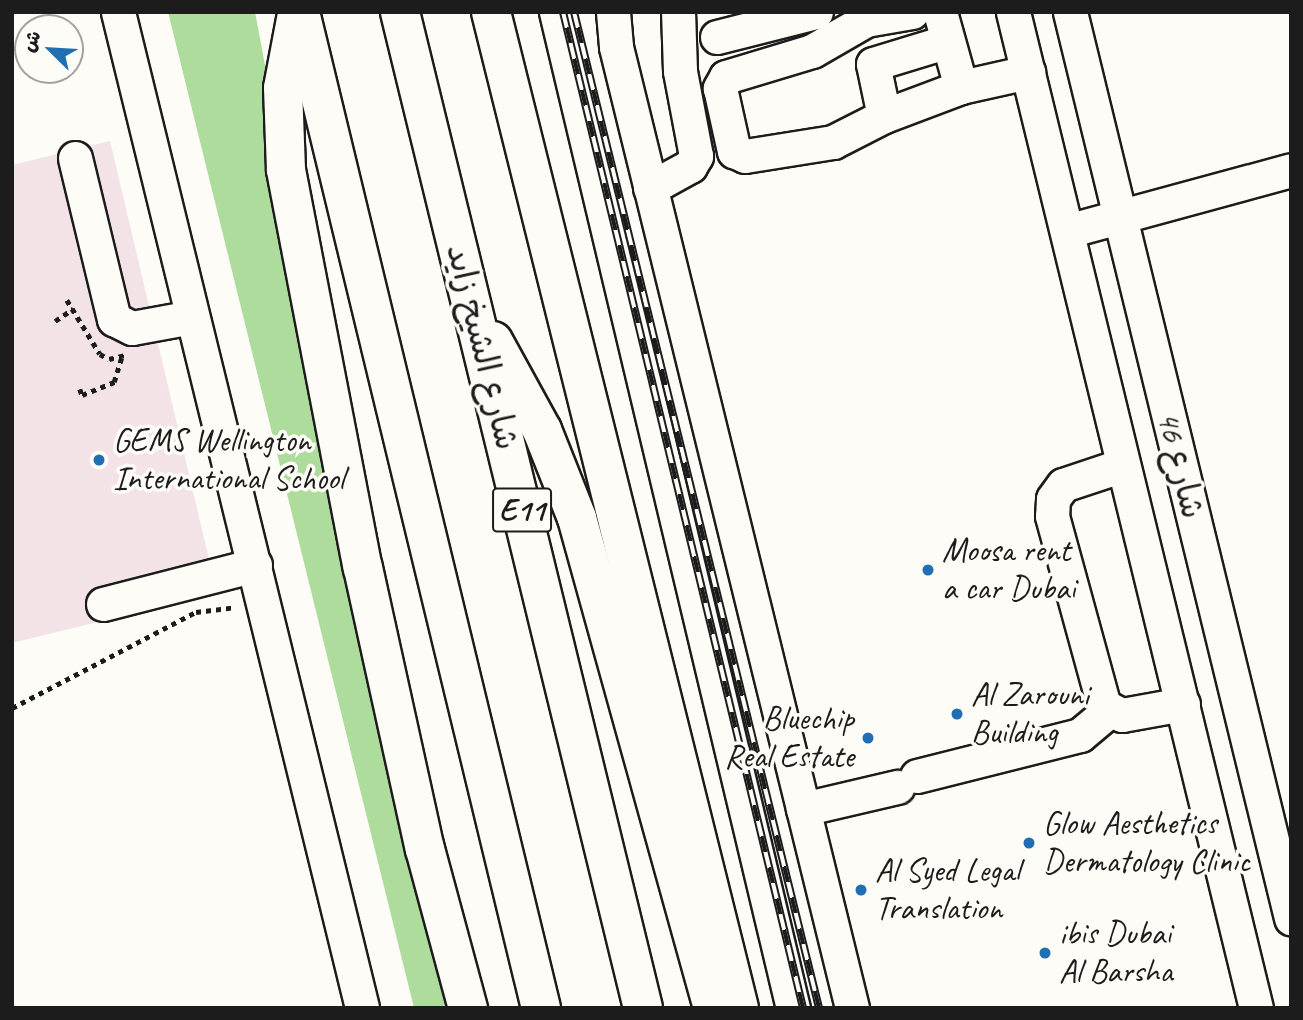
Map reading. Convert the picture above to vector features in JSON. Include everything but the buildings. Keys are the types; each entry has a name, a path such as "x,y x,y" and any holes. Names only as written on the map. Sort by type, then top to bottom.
{"highway":[{"path":"299,12 283,88 286,170 363,568 425,849 468,1008"},
{"path":"299,12 541,1008"},
{"name":"شارع الشيخ زايد","path":"400,12 643,1008"},
{"path":"491,12 739,1008"},
{"path":"472,307 542,430 578,517 713,1008"},
{"path":"425,849 434,929 449,1008"}],"street":[{"path":"118,12 362,1008"},
{"path":"556,12 706,631 793,1008"},
{"path":"613,12 615,47 852,1008"},
{"path":"649,181 681,170 694,161 697,150 679,54 678,12"},
{"path":"679,54 714,25 816,12"},
{"path":"912,12 866,20 812,51 726,77 720,88 738,156 833,142 884,116 961,87 1028,72"},
{"path":"1013,12 1256,1008"},
{"name":"شارع 46","path":"1070,12 1207,575 1281,834 1291,918"},
{"path":"884,116 873,64 944,27 961,87"},
{"path":"75,158 114,319 132,328 192,317"},
{"path":"1067,231 1291,170"},
{"path":"607,226 668,258"},
{"path":"1123,465 1070,480 1057,491 1051,508 1098,693 1109,710 1122,715 1183,705"},
{"path":"105,609 257,571"},
{"path":"706,631 745,572"},
{"path":"1153,586 1207,575"},
{"path":"803,809 1080,734 1109,710"}],"path":[{"path":"55,321 73,309"},
{"path":"80,389 82,395 114,382 122,356"},
{"path":"12,708 196,612 234,607"}],"shaded area":[{"name":"GEMS Wellington International School","path":"110,141 217,593 12,643 12,165"}],"green space":[{"path":"168,12 255,12 357,554 451,1008 414,1008"}],"railway":[{"path":"563,12 803,1008"},
{"path":"574,12 819,1008"}],"place":[{"name":"GEMS Wellington International School","path":"99,460"},
{"name":"Moosa rent a car Dubai","path":"928,570"},
{"name":"Al Zarouni Building","path":"957,714"},
{"name":"Bluechip Real Estate","path":"868,738"},
{"name":"Glow Aesthetics Dermatology Clinic","path":"1029,843"},
{"name":"Al Syed Legal Translation","path":"861,890"},
{"name":"ibis Dubai Al Barsha","path":"1045,953"}]}
